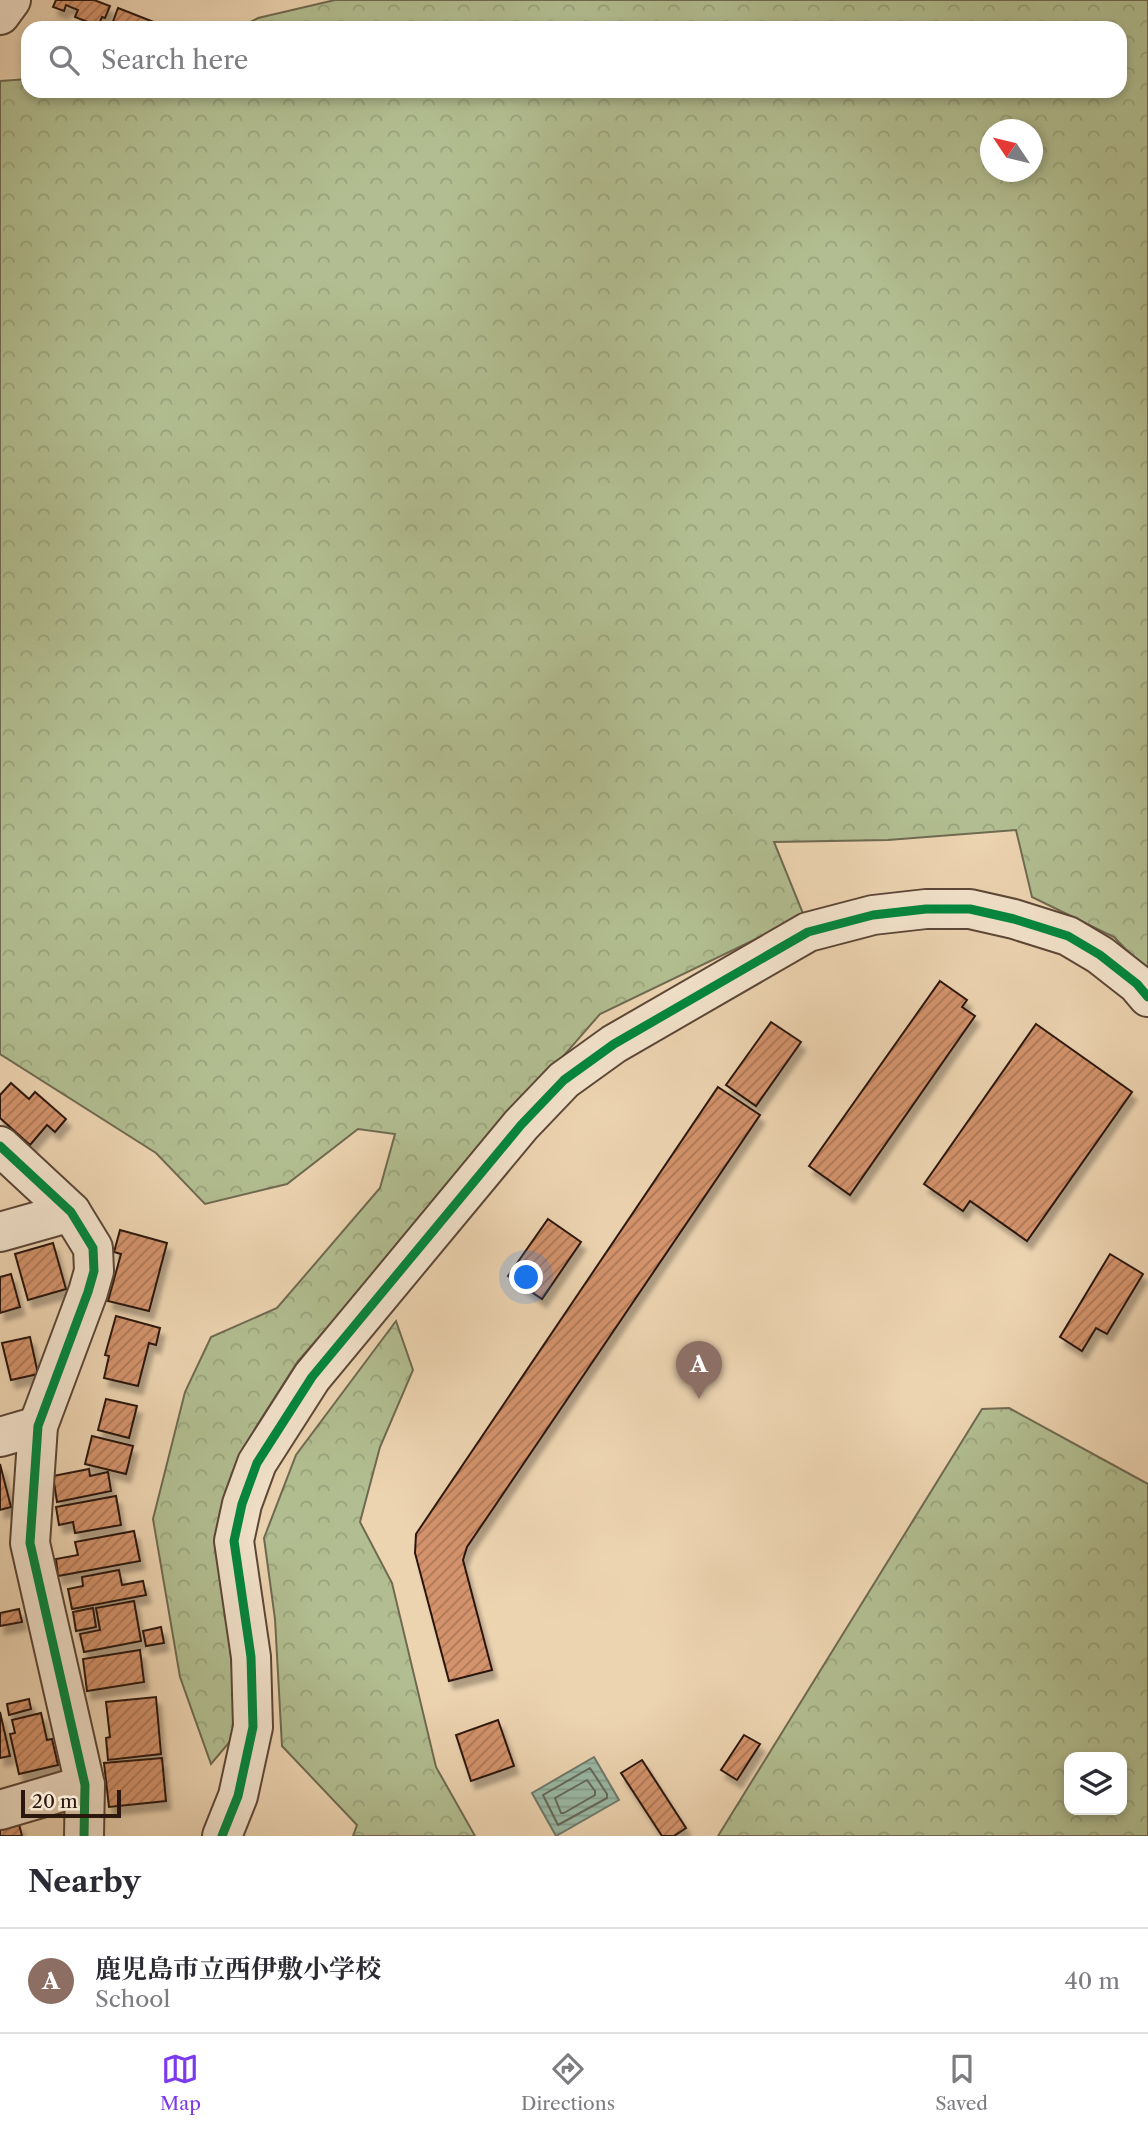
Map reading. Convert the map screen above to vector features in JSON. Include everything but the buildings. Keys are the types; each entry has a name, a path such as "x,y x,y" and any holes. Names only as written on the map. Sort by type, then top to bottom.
{"street":[{"path":"0,15 11,0"},
{"path":"222,1836 238,1796 253,1727 251,1657 234,1541 242,1504 257,1463 312,1377 521,1125 564,1080 614,1044 808,932 873,915 926,909 970,909 1014,919 1068,936 1100,955 1148,996"},
{"path":"0,1146 71,1212 93,1248 94,1270 88,1292 38,1426 30,1543 85,1785 83,1836"},
{"path":"0,1232 71,1212"},
{"path":"0,1437 38,1426"},
{"path":"0,1810 85,1785"}],"green space":[{"path":"335,0 1148,0 1148,972 1114,937 1032,897 1016,830 888,840 774,842 804,916 600,1014 298,1361 256,1427 226,1491 215,1540 229,1636 238,1732 211,1764 180,1677 153,1519 185,1392 211,1337 277,1308 380,1188 395,1134 358,1129 287,1184 205,1204 156,1153 0,1054 0,81 21,80 21,98 1127,98 1127,21 252,21"},
{"path":"396,1321 413,1370 380,1447 360,1522 392,1583 436,1767 475,1836 353,1836 357,1825 282,1746 275,1619 264,1538 296,1455"},
{"path":"1009,1408 1148,1484 1148,1836 718,1836 982,1409"}],"water":[{"path":"594,1757 619,1800 556,1836 532,1793"}],"cycle path":[{"path":"222,1836 238,1796 253,1727 251,1657 234,1541 242,1504 257,1463 312,1377 521,1125 564,1080 614,1044 808,932 873,915 926,909 970,909 1014,919 1068,936 1100,955 1137,984 1148,997"},
{"path":"0,1146 71,1212 93,1248 94,1271 88,1292 38,1426 30,1543 85,1785 84,1836"}],"place":[{"name":"鹿児島市立西伊敷小学校","path":"699,1399"}]}
